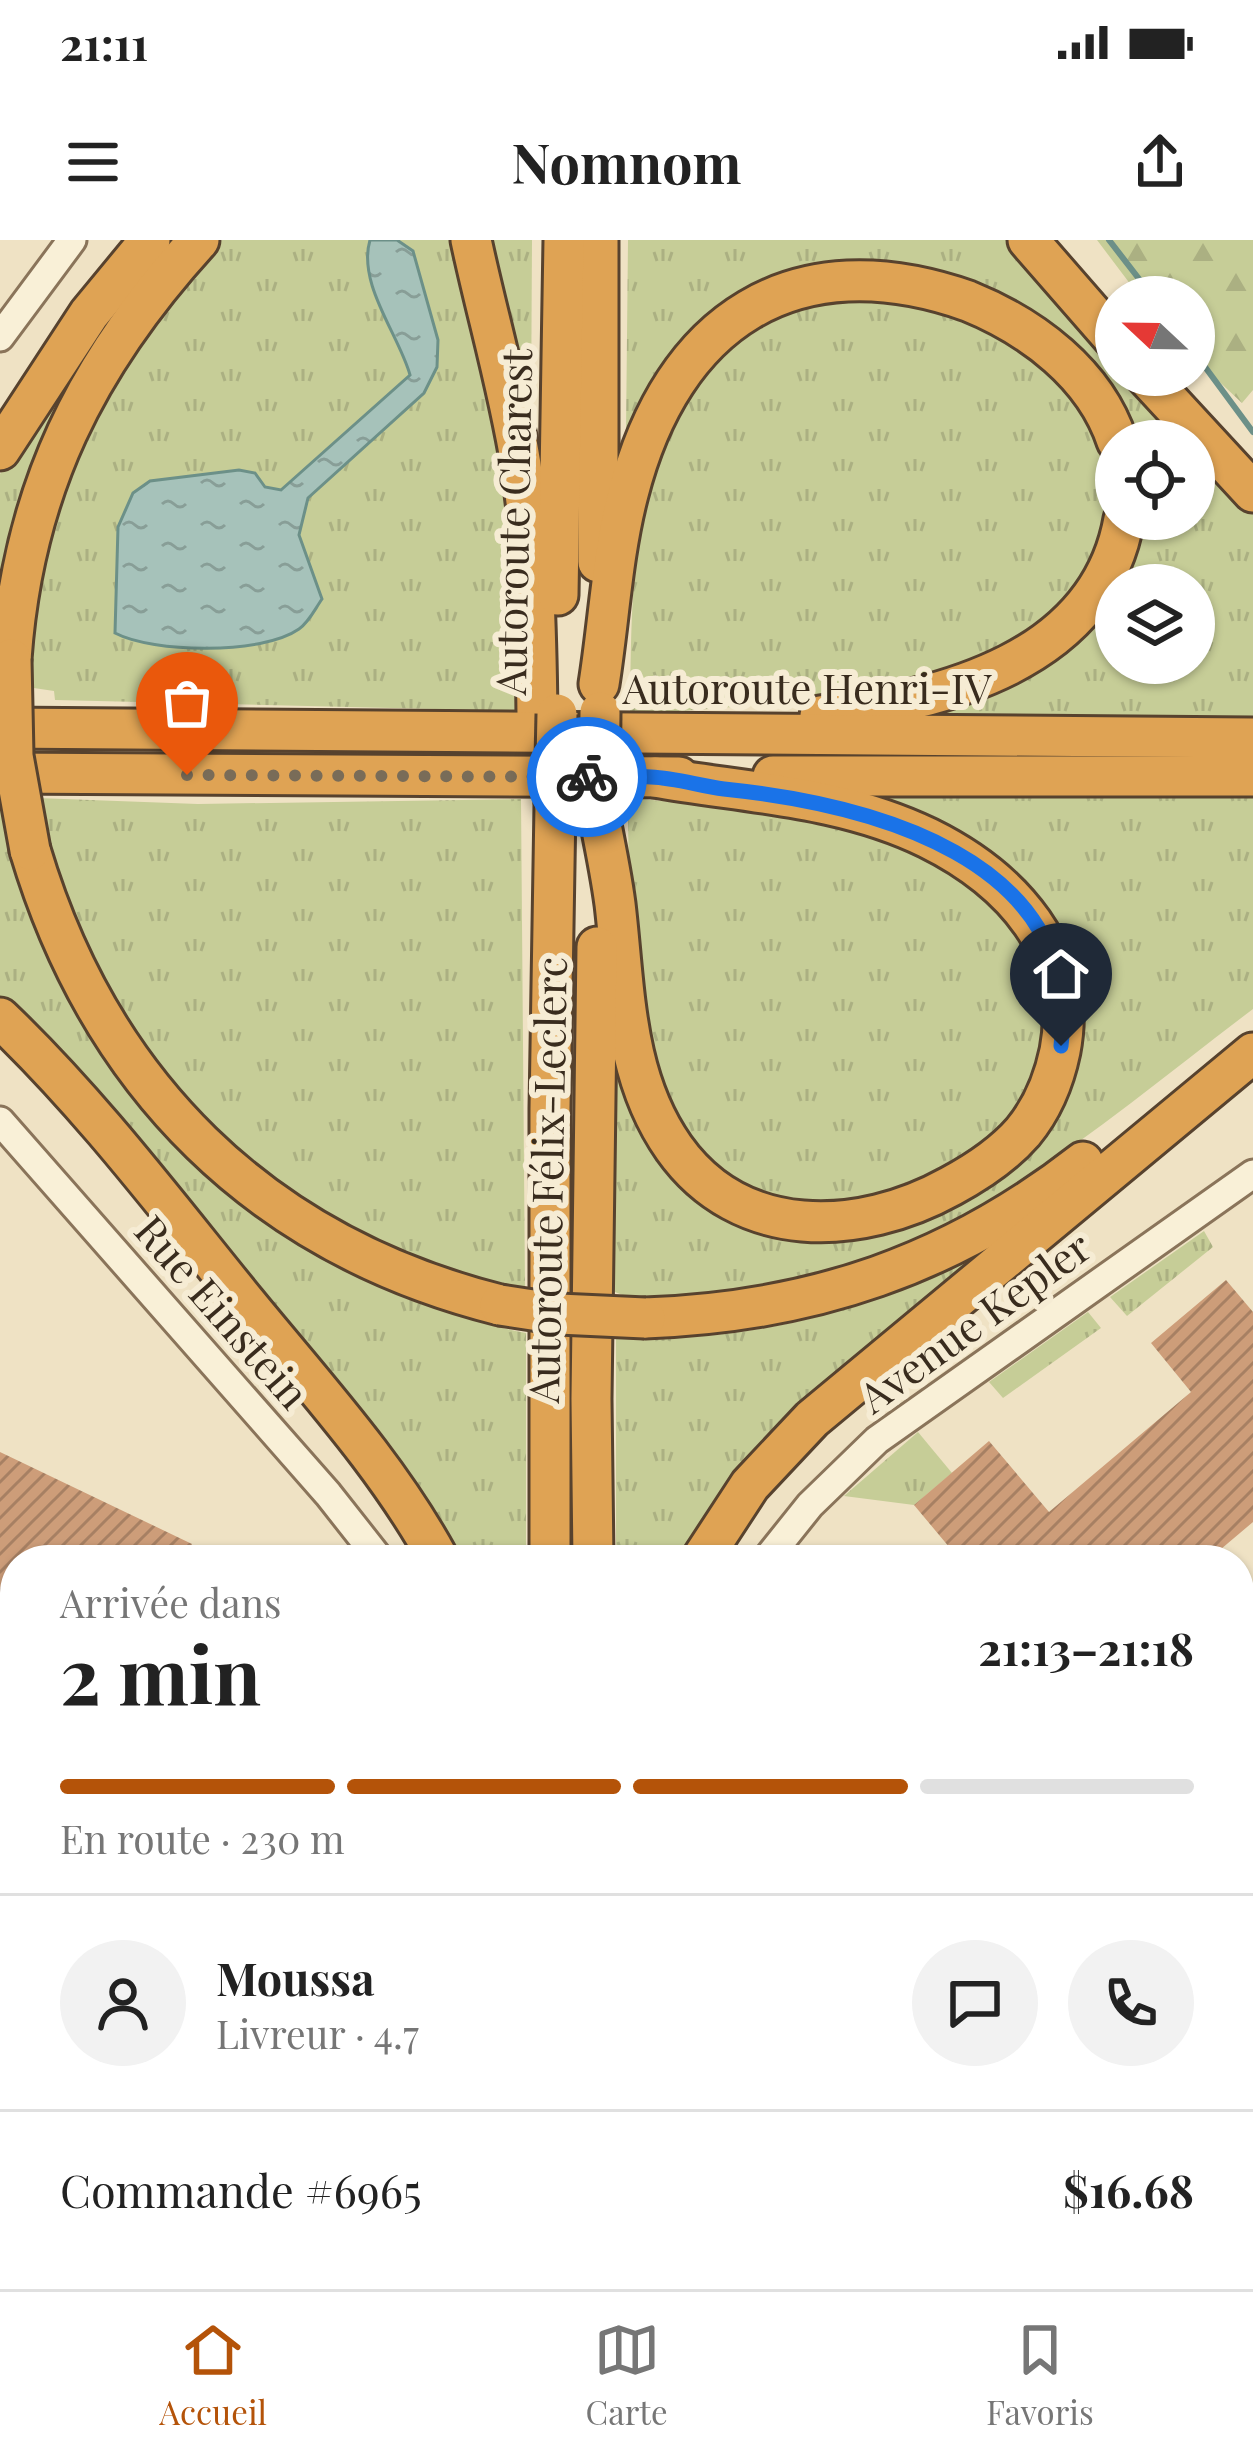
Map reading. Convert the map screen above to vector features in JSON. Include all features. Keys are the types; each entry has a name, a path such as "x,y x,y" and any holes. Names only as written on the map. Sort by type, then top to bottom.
{"highway":[{"path":"0,450 89,314 150,240"},
{"path":"200,240 111,349 62,439 27,545 10,659 13,756 30,850 57,931 95,1009 134,1068 200,1142 273,1204 331,1241 413,1279 500,1305 559,1314 645,1318 716,1314 815,1298 941,1252 991,1226 1253,1033"},
{"path":"471,240 525,490 547,714"},
{"name":"Autoroute Charest","path":"547,805 564,240"},
{"name":"Autoroute Charest","path":"598,240 599,808"},
{"path":"1028,240 1095,317"},
{"path":"1064,240 1095,281"},
{"path":"600,698 627,498 653,421 677,378 707,341 742,311 782,289 827,277 874,276 919,284 980,306 1032,335 1065,362 1100,403 1108,420"},
{"path":"1164,396 1253,493"},
{"path":"1187,396 1253,475"},
{"path":"652,735 907,702 997,671 1034,651 1082,609 1115,558 1119,540"},
{"name":"Autoroute Henri-IV","path":"0,728 1253,738"},
{"path":"0,773 1253,776"},
{"path":"599,808 615,902 626,1018 637,1067 664,1131 707,1184 735,1203 770,1217 832,1223 922,1201 968,1177 1006,1149 1031,1121 1051,1085 1064,1026 1056,966 1022,906 967,859 880,818 806,799 655,777"},
{"name":"Autoroute Félix-Leclerc","path":"547,805 550,1545"},
{"name":"Autoroute Félix-Leclerc","path":"593,1545 599,808"},
{"path":"0,1018 93,1115 308,1378 389,1482 429,1545"},
{"path":"711,1545 750,1485 812,1419 1253,1053"}],"street":[{"path":"0,338 72,240"},
{"name":"Rue Einstein","path":"0,1121 368,1545"},
{"name":"Avenue Kepler","path":"778,1545 810,1505 878,1441 1253,1174"}],"green space":[{"path":"222,240 453,240 502,447 512,515 519,711 55,700 54,691 27,687 45,559 82,445 141,341"},
{"path":"485,240 532,240 531,418"},
{"path":"628,240 1006,240 1095,340 1095,396 1144,396 1166,420 1113,420 1021,310 773,281 635,434 626,432"},
{"path":"1097,240 1253,240 1253,390 1242,403 1215,378 1215,276 1124,276"},
{"path":"841,294 912,303 961,317 1035,360 1066,390 1095,439 1095,540 1100,540 1099,545 1073,592 1049,619 1020,641 985,658 875,688 796,701 630,711 640,527 665,439 686,399 733,341 762,319"},
{"path":"130,296 51,422 20,502 0,600 0,474 89,336"},
{"path":"1215,473 1253,510 1253,728 879,726 981,693 1095,566 1095,684 1215,684 1215,564 1097,564 1118,540 1215,540"},
{"path":"855,790 1253,792 1253,1009 1016,1185 888,1253 819,1277 745,1293 625,1301 625,1296 615,1292 615,1023 648,1123 787,1233 1011,1161 1069,964"},
{"path":"3,798 27,895 66,986 118,1070 181,1146 255,1211 338,1265 429,1306 526,1333 526,1545 442,1545 0,1003"},
{"path":"37,798 198,804 521,799 525,1288 461,1275 398,1253 337,1224 227,1145 180,1097 139,1044 105,988 65,895"},
{"path":"633,798 836,823 910,848 959,875 1004,911 1028,944 1047,1009 1036,1082 1014,1117 985,1147 906,1192 799,1208 727,1180 679,1125 649,1049 629,885 628,817"},
{"path":"1204,1231 1213,1247 1127,1316 1110,1297"},
{"path":"999,1243 703,1545 616,1545 616,1339 768,1328 859,1304"},
{"path":"1088,1312 1101,1328 1003,1398 989,1382"},
{"path":"918,1432 952,1473 914,1505 844,1496"}],"water":[{"path":"370,240 397,240 413,251 438,340 437,367 424,393 308,498 299,535 322,599 303,626 260,643 180,647 115,633 118,527 133,493 150,481 239,470 255,473 265,487 281,490 410,375 374,292 369,274"}],"building":[{"path":"1226,1280 1253,1312 1253,1522 1226,1545 947,1545 914,1505 989,1441 1049,1512 1191,1392 1151,1343"},
{"path":"0,1452 192,1544 192,1545 0,1545"}],"waterway":[{"path":"1109,240 1137,276"},
{"path":"1215,380 1253,432"}],"way so far":[{"path":"187,775 587,777"}],"route":[{"path":"587,777 655,777 806,799 902,826 967,859 1009,893 1042,934 1061,987 1061,1046"}]}
